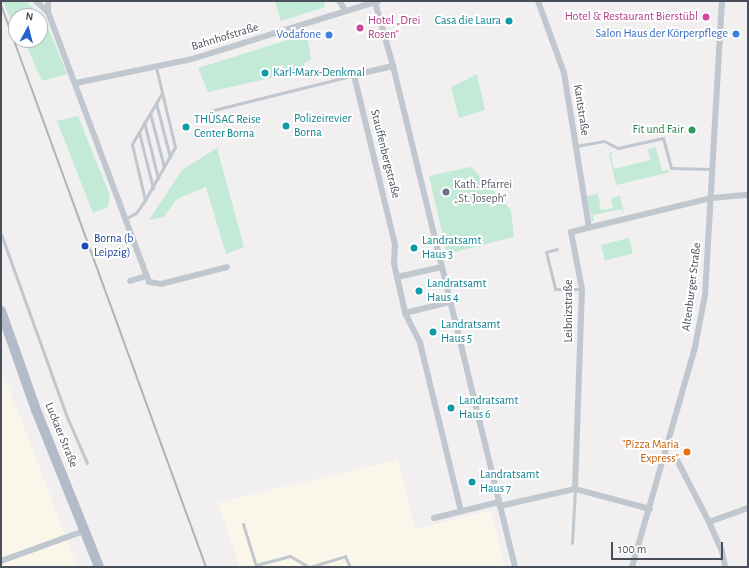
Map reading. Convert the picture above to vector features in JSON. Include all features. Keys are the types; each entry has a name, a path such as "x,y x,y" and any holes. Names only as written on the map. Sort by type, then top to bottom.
{"main road":[{"name":"Luckaer Straße","path":"1,311 99,567"}],"street":[{"path":"36,1 44,8"},
{"path":"339,1 346,11"},
{"name":"Kantstraße","path":"538,1 564,73 589,227"},
{"name":"Altenburger Straße","path":"632,567 650,509 699,331 705,295 712,198 722,1"},
{"path":"377,2 515,567"},
{"name":"Bahnhofstraße","path":"76,84 201,56 377,2"},
{"path":"48,12 76,84 145,276 149,282 155,284 227,267"},
{"path":"354,75 393,66"},
{"name":"Stauffenbergstraße","path":"354,75 393,235 397,277 405,313 420,343 461,511"},
{"name":"Leibnizstraße","path":"575,488 582,290 571,232 712,198 748,195"},
{"path":"397,277 442,267"},
{"path":"130,281 145,276"},
{"path":"405,313 450,302"},
{"path":"665,455 677,460 709,522 722,551 725,567"},
{"path":"434,518 461,511 575,488 650,509"},
{"path":"709,522 748,508"},
{"path":"1,561 84,531"}],"lane":[{"path":"125,219 136,213 153,188 175,147 156,67"},
{"path":"210,111 354,75"},
{"path":"145,200 132,144 162,93"},
{"path":"156,103 170,157"},
{"path":"150,113 164,168"},
{"path":"144,122 158,178"},
{"path":"139,132 153,188"},
{"path":"576,146 604,141 618,148 663,138 671,168 713,170"},
{"path":"1,234 67,417 87,463"},
{"path":"557,249 546,252 555,289 582,290"},
{"name":"Leibnizstraße","path":"572,542 575,488"},
{"path":"243,524 256,566 290,556 310,567 345,556 350,567"}],"shaded area":[{"path":"1,368 30,442 77,567 1,567"},
{"path":"398,459 415,529 491,511 505,567 240,567 218,503"}],"green space":[{"path":"26,1 33,8 8,8 8,13 3,2"},
{"path":"275,1 324,1 325,7 281,21"},
{"path":"48,27 67,74 42,81 28,48 48,48"},
{"path":"307,34 311,60 303,63 306,70 208,92 198,68"},
{"path":"477,74 485,110 459,118 451,87"},
{"path":"78,116 110,196 108,207 93,213 57,121"},
{"path":"656,147 662,171 668,170 670,172 616,185 609,153 616,151 611,154 614,169 650,160 648,149"},
{"path":"217,148 244,247 226,254 206,187 177,199 164,217 149,220 182,170"},
{"path":"471,167 511,210 514,237 447,254 429,176"},
{"path":"598,194 601,210 613,208 611,198 620,196 624,214 621,209 593,215 594,221 592,221 587,196"},
{"path":"629,238 633,254 605,261 601,245"}],"railway":[{"path":"1,5 206,567"}],"place":[{"name":"Hotel & Restaurant Bierstübl","path":"706,17"},
{"name":"Casa die Laura","path":"509,21"},
{"name":"Hotel „Drei Rosen“","path":"360,28"},
{"name":"Salon Haus der Körperpflege","path":"736,34"},
{"name":"Vodafone","path":"329,35"},
{"name":"Karl-Marx-Denkmal","path":"265,73"},
{"name":"Polizeirevier Borna","path":"286,126"},
{"name":"THÜSAC Reise Center Borna","path":"186,127"},
{"name":"Fit und Fair","path":"692,130"},
{"name":"Kath. Pfarrei „St. Joseph“","path":"446,192"},
{"name":"Borna (b Leipzig)","path":"85,246"},
{"name":"Landratsamt Haus 3","path":"414,248"},
{"name":"Landratsamt Haus 4","path":"419,291"},
{"name":"Landratsamt Haus 5","path":"433,332"},
{"name":"Landratsamt Haus 6","path":"451,408"},
{"name":"\"Pizza Maria Express\"","path":"687,452"},
{"name":"Landratsamt Haus 7","path":"472,482"}]}
